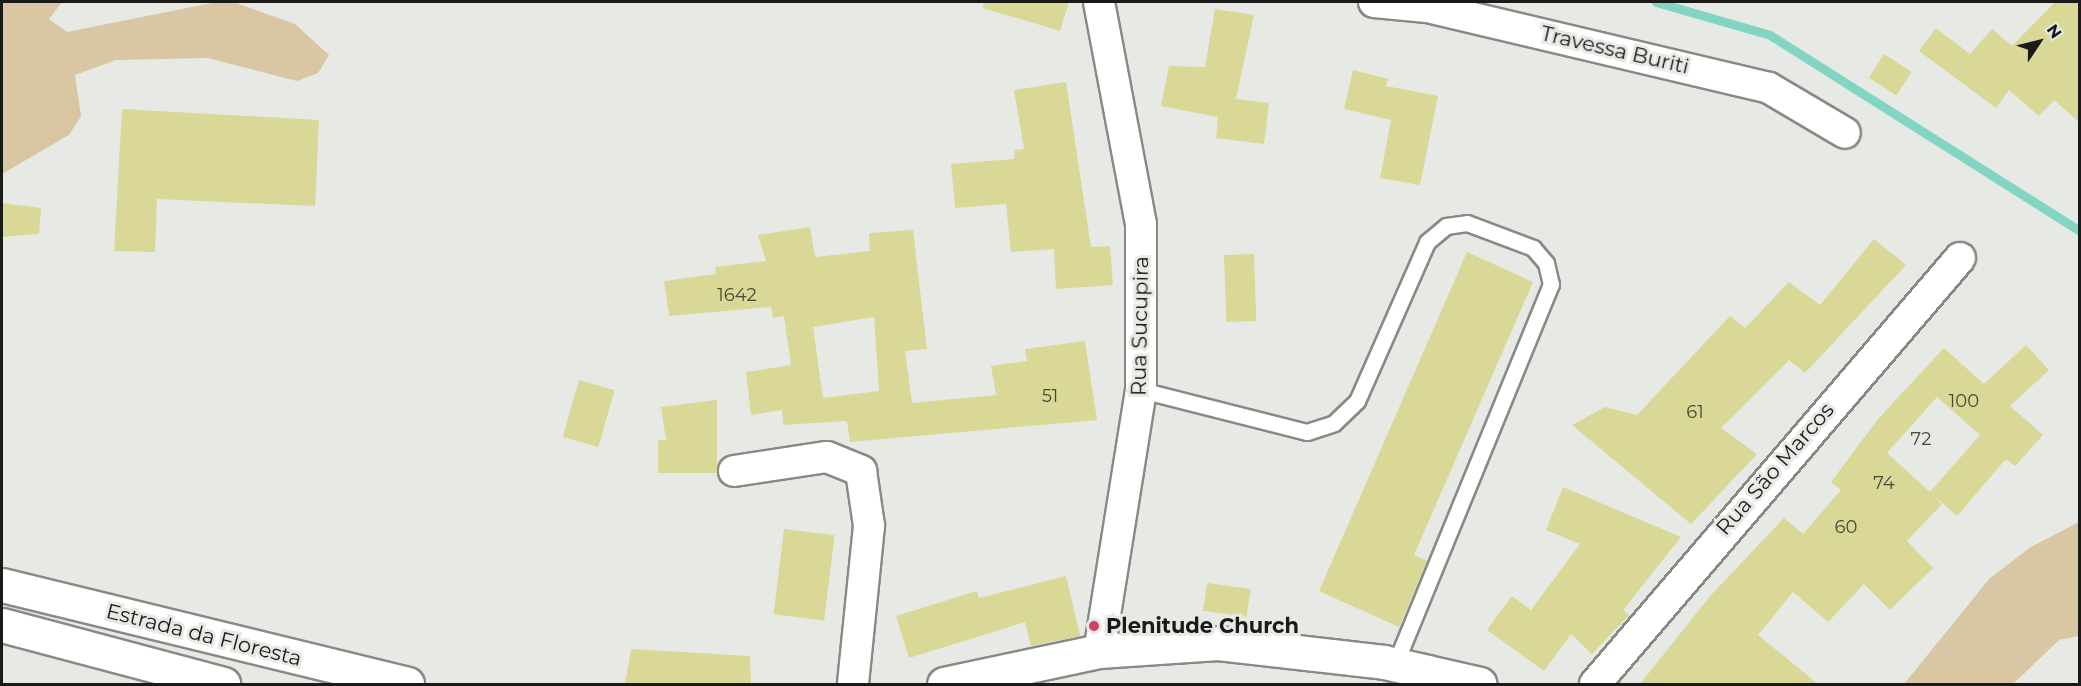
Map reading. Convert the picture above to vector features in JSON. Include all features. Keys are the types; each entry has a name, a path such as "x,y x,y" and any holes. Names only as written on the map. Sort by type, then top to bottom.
{"main road":[{"name":"Estrada da Floresta","path":"2,585 407,684"},
{"name":"Estrada da Floresta","path":"2,625 223,684"},
{"path":"944,684 1099,651 1218,643 1395,664 1480,684"}],"street":[{"name":"Rua Sucupira","path":"1099,2 1141,224 1141,390 1099,651"},
{"name":"Travessa Buriti","path":"1374,2 1427,7 1769,88 1845,133"},
{"name":"Rua São Marcos","path":"1595,684 1960,258"},
{"path":"734,471 827,458 861,471 869,526 853,684"}],"lane":[{"path":"1141,390 1307,432 1334,423 1356,401 1426,242 1446,226 1467,223 1533,248 1546,263 1551,284 1395,664"}],"shaded area":[{"path":"2,2 62,2 49,19 67,32 212,3 236,3 295,24 329,55 318,73 297,81 208,58 116,60 75,75 81,116 69,135 2,174"},
{"path":"2079,522 2079,636 2059,640 2013,684 1904,684 1990,578 2031,547"}],"building":[{"path":"984,2 1069,2 1060,31 983,8"},
{"path":"2055,2 2079,2 2079,122 2054,100 2039,116 2009,90 1996,108 1919,51 1936,28 1970,54 1992,29 2012,46"},
{"path":"1215,9 1254,15 1236,99 1269,103 1264,144 1216,138 1218,117 1161,106 1169,66 1205,67"},
{"path":"1884,54 1912,72 1896,95 1869,77"},
{"path":"1353,70 1388,79 1386,86 1438,96 1420,185 1380,178 1391,120 1344,109"},
{"path":"1066,82 1091,247 1110,246 1113,285 1056,289 1054,249 1011,252 1006,204 955,208 951,164 1014,159 1015,150 1024,149 1014,90"},
{"path":"122,109 319,120 315,206 157,199 155,252 114,251"},
{"path":"2,203 41,208 39,234 2,237"},
{"path":"810,227 815,257 870,251 869,233 913,230 927,349 905,351 912,403 996,395 991,366 1027,361 1025,349 1085,341 1097,420 850,442 847,421 783,425 782,410 751,415 746,372 791,365 784,316 773,318 771,307 669,316 664,281 716,274 715,267 766,261 758,235","holes":["874,317 879,391 823,398 813,327"]},
{"path":"1874,239 1906,265 1805,373 1789,360 1721,428 1757,454 1691,524 1572,425 1605,407 1637,415 1730,316 1745,328 1789,282 1820,305"},
{"path":"1467,252 1533,282 1414,555 1427,561 1399,627 1319,591"},
{"path":"1254,254 1256,321 1226,322 1224,255"},
{"path":"2026,345 2049,370 2010,406 2043,435 2015,466 2006,459 1957,516 1930,492 1942,504 1907,541 1933,568 1890,610 1864,584 1828,622 1793,592 1758,635 1818,684 1640,684 1711,595 1784,518 1803,534 1841,490 1831,482 1878,419 1944,348 1984,384","holes":["1937,397 1980,435 1930,492 1887,453"]},
{"path":"579,380 615,390 598,447 563,437"},
{"path":"717,400 717,473 658,473 658,440 666,440 661,407"},
{"path":"1563,487 1681,537 1623,610 1629,615 1592,654 1571,634 1544,671 1487,630 1512,596 1531,610 1580,544 1546,530"},
{"path":"784,529 835,535 824,621 774,614"},
{"path":"1066,576 1080,636 1031,646 1025,622 909,658 896,616 977,591 979,598"},
{"path":"1207,583 1251,589 1247,617 1203,611"},
{"path":"631,649 750,656 751,684 625,684"}],"waterway":[{"path":"1656,2 1770,35 2080,231"}],"place":[{"name":"Plenitude Church","path":"1094,626"}]}
